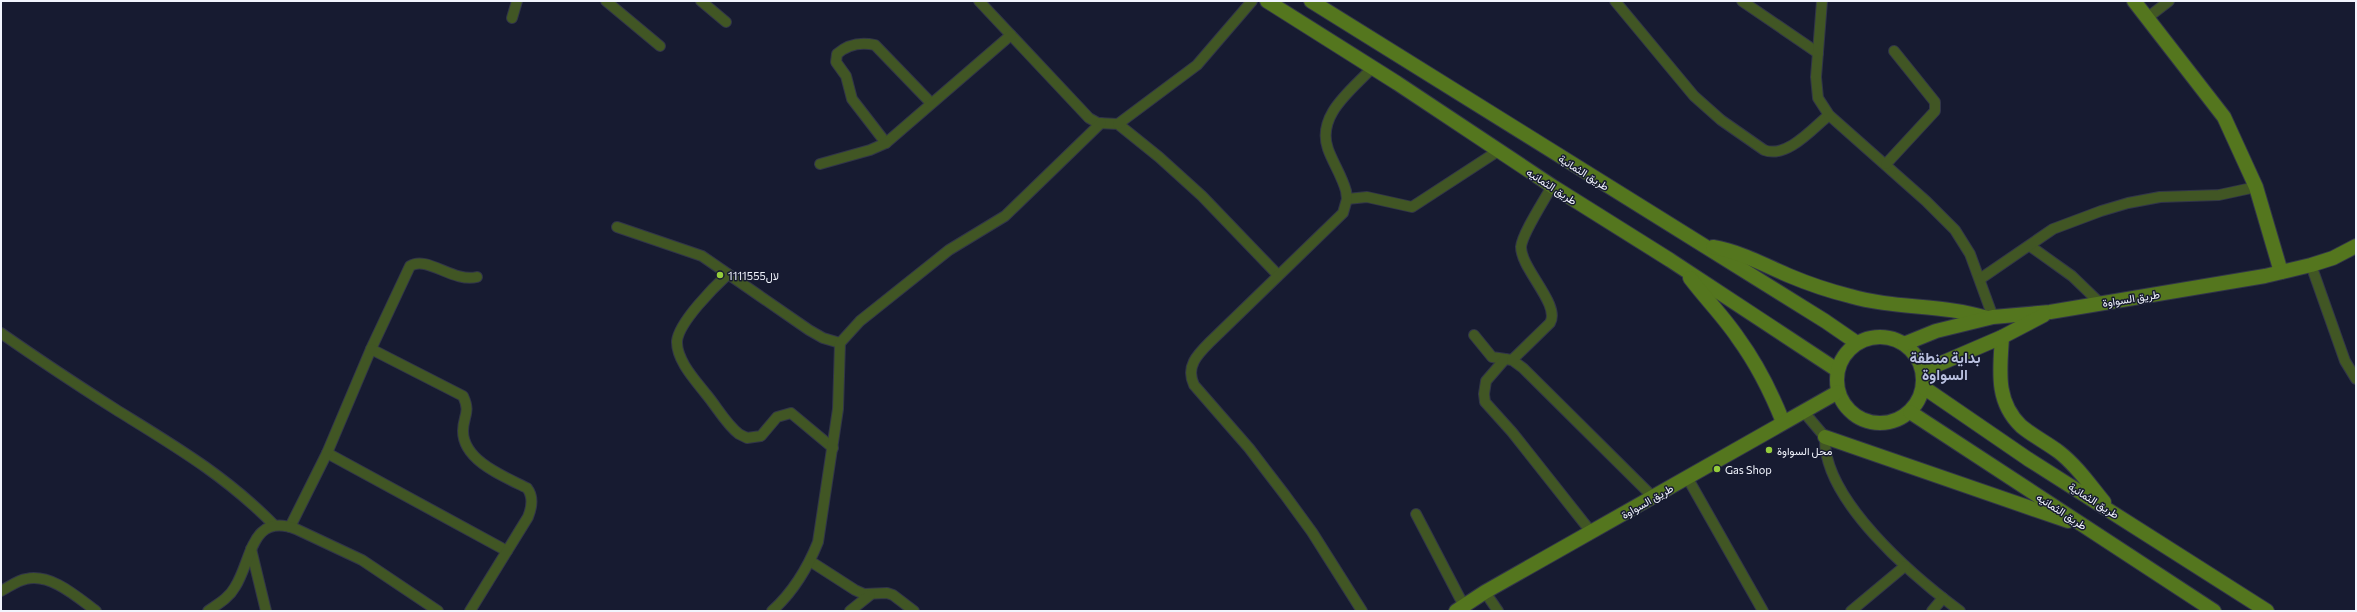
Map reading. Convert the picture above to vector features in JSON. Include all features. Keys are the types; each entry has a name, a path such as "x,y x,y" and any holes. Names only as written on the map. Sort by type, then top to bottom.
{"street":[{"path":"512,18 517,1"},
{"path":"606,1 660,46"},
{"path":"701,1 726,22"},
{"path":"979,1 1089,118 1101,123 1118,124 1188,182 1278,275"},
{"path":"1118,124 1197,65 1252,1"},
{"name":"طريق الثمانيه","path":"1267,1 1552,186 1684,269 1837,370"},
{"name":"طريق الثمانية","path":"1311,1 1703,245 1857,343"},
{"path":"1615,1 1694,96 1721,120 1764,150 1772,153 1786,149 1829,114"},
{"path":"1742,1 1818,53"},
{"path":"1703,245 1738,253 1791,276 1850,296 1881,303 1968,312 1991,317 1980,279 1970,254 1955,230 1886,164 1829,114 1818,98 1816,77 1822,1"},
{"path":"2134,1 2224,117 2256,187 2281,272"},
{"path":"2147,18 2169,1"},
{"path":"820,164 870,150 886,143 1011,36"},
{"path":"886,143 852,99 846,76 836,62 836,54 848,46 862,44 875,45 931,103"},
{"path":"1886,164 1936,111 1935,102 1894,52"},
{"path":"1362,611 1312,532 1249,448 1194,385 1191,378 1191,368 1200,352 1343,213 1346,199 1344,184 1327,146 1326,125 1336,107 1372,68"},
{"path":"772,611 786,596 810,561 818,542 838,409 840,344 860,321 949,250 1004,216 1101,123"},
{"path":"1346,199 1367,197 1412,208 1498,151"},
{"path":"1552,186 1521,245 1525,263 1551,308 1552,320 1508,359 1486,381 1484,394 1485,402 1512,432 1592,533"},
{"path":"1980,279 2062,226 2128,203 2160,197 2219,195 2256,187"},
{"path":"618,227 702,256 809,330 822,338 840,344"},
{"path":"2030,246 2072,276 2100,303"},
{"name":"طريق السواوة","path":"1904,344 1936,331 1991,317 2050,312 2281,272 2333,258 2356,246"},
{"path":"290,527 328,453 371,349 410,266 414,263 426,263 466,280 477,278"},
{"path":"2311,265 2345,361 2356,379"},
{"path":"1684,269 1738,336 1756,364 1773,396 1783,422"},
{"path":"728,274 711,290 680,332 677,341 685,366 739,434 746,438 760,436 777,418 791,413 833,448"},
{"path":"1923,371 2002,337 2050,312"},
{"path":"1,333 114,408 191,455 246,497 274,525"},
{"path":"1474,336 1492,357 1508,359 1573,416 1652,496"},
{"path":"1880,336 1893,338 1904,344 1913,351 1923,371 1923,387 1920,396 1910,412 1890,422 1868,422 1849,411 1838,392 1837,370 1841,359 1857,343 1868,338 1880,336"},
{"path":"2002,337 1999,379 2007,409 2021,426 2058,451 2076,466 2109,509"},
{"path":"371,349 463,396 468,410 463,436 468,449 492,471 526,488 530,492 532,508 507,552 470,611"},
{"name":"طريق الثمانية","path":"1923,387 2028,459 2109,509 2267,611"},
{"name":"طريق السواوة","path":"1460,608 1485,592 1592,533 1652,496 1838,392"},
{"path":"1804,411 1825,437 2089,529"},
{"name":"طريق الثمانيه","path":"1910,412 2214,611"},
{"path":"1825,437 1827,459 1846,496 1870,530 1905,566 1960,611"},
{"path":"328,453 507,552"},
{"path":"1687,477 1763,611"},
{"path":"1416,514 1460,608"},
{"path":"208,611 227,598 236,587 253,542 263,530 274,525 290,527 362,560 438,611"},
{"path":"251,549 266,611"},
{"path":"810,561 856,590 870,595 887,593 893,595 914,611"},
{"path":"1852,611 1905,566"},
{"path":"1,591 25,579 36,577 63,588 96,611"},
{"path":"1485,592 1498,611"},
{"path":"850,611 870,595"},
{"path":"1932,611 1943,598"}],"place":[{"name":"1111555لال","path":"720,275"},
{"name":"محل السواوة","path":"1769,450"},
{"name":"Gas Shop","path":"1717,469"}],"district":[{"name":"بداية منطقة السواوة","path":"1945,366"}]}
